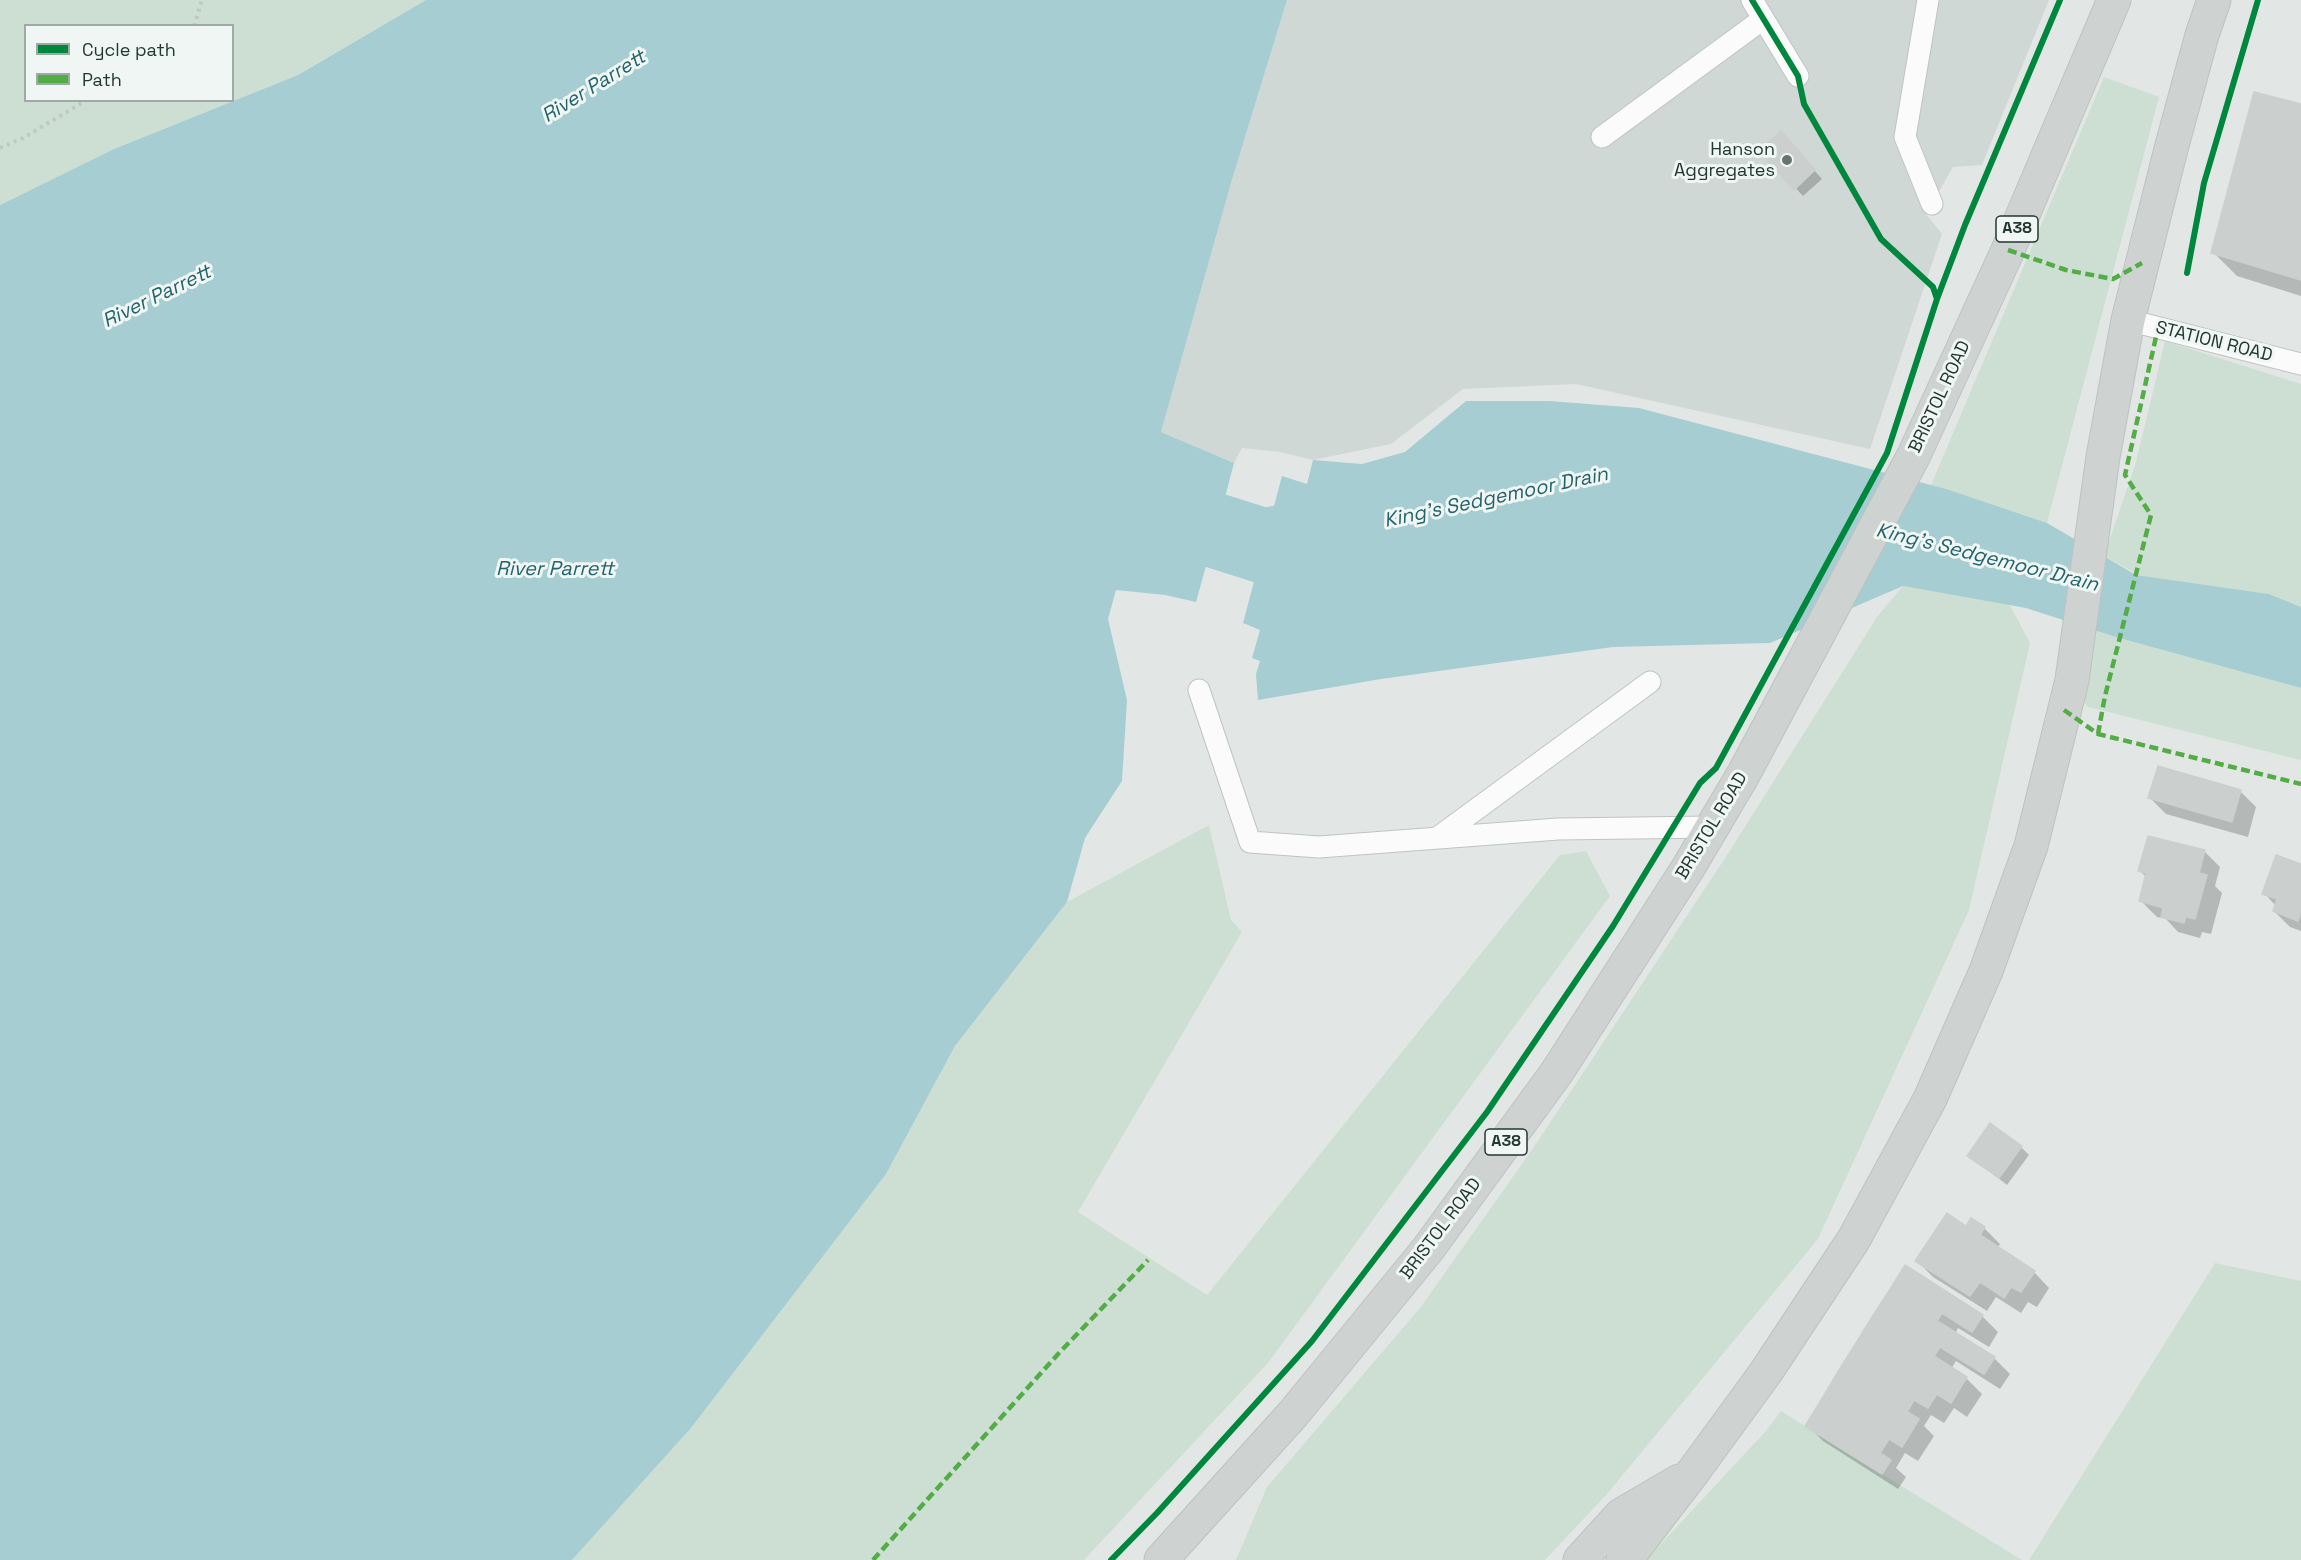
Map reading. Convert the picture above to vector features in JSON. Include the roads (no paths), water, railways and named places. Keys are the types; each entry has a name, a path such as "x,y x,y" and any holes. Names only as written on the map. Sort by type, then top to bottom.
{"main road":[{"name":"BRISTOL ROAD","path":"1161,1560 1190,1548 1293,1414 1428,1249 1557,1072 1712,827 1914,455 2008,250 2114,0"},
{"path":"1623,1560 1693,1472 1766,1372 1854,1239 1930,1099 1986,971 2031,846 2072,680 2103,457 2128,320 2171,149 2202,35 2214,0"},
{"path":"1580,1560 1622,1515 1693,1472"}],"lane":[{"path":"1752,0 1798,76"},
{"path":"1928,0 1905,136 1932,204"},
{"path":"1602,137 1763,19"},
{"name":"STATION ROAD","path":"2128,320 2301,364"},
{"path":"1436,838 1650,681"},
{"path":"1199,690 1250,842 1318,847 1558,829 1712,827"}],"water":[{"name":"River Parrett","path":"426,0 1287,0 1231,183 1161,432 1234,463 1196,602 1165,595 1116,590 1108,619 1127,700 1122,781 1085,838 1067,902 955,1046 886,1174 691,1428 572,1560 0,1560 0,205 114,149 298,75"},
{"path":"1466,401 1549,401 1639,408 1946,489 2047,523 2136,575 2269,594 2301,607 2301,688 2116,637 2026,608 1903,586 1770,643 1613,647 1381,679 1258,700 1256,674 1260,661 1252,658 1260,630 1243,623 1282,476 1307,484 1313,460 1362,464 1405,452"}],"waterway":[{"name":"King's Sedgemoor Drain","path":"1125,488 1144,508 1264,546 1366,525"}],"place":[{"name":"Hanson Aggregates","path":"1787,160"}]}
